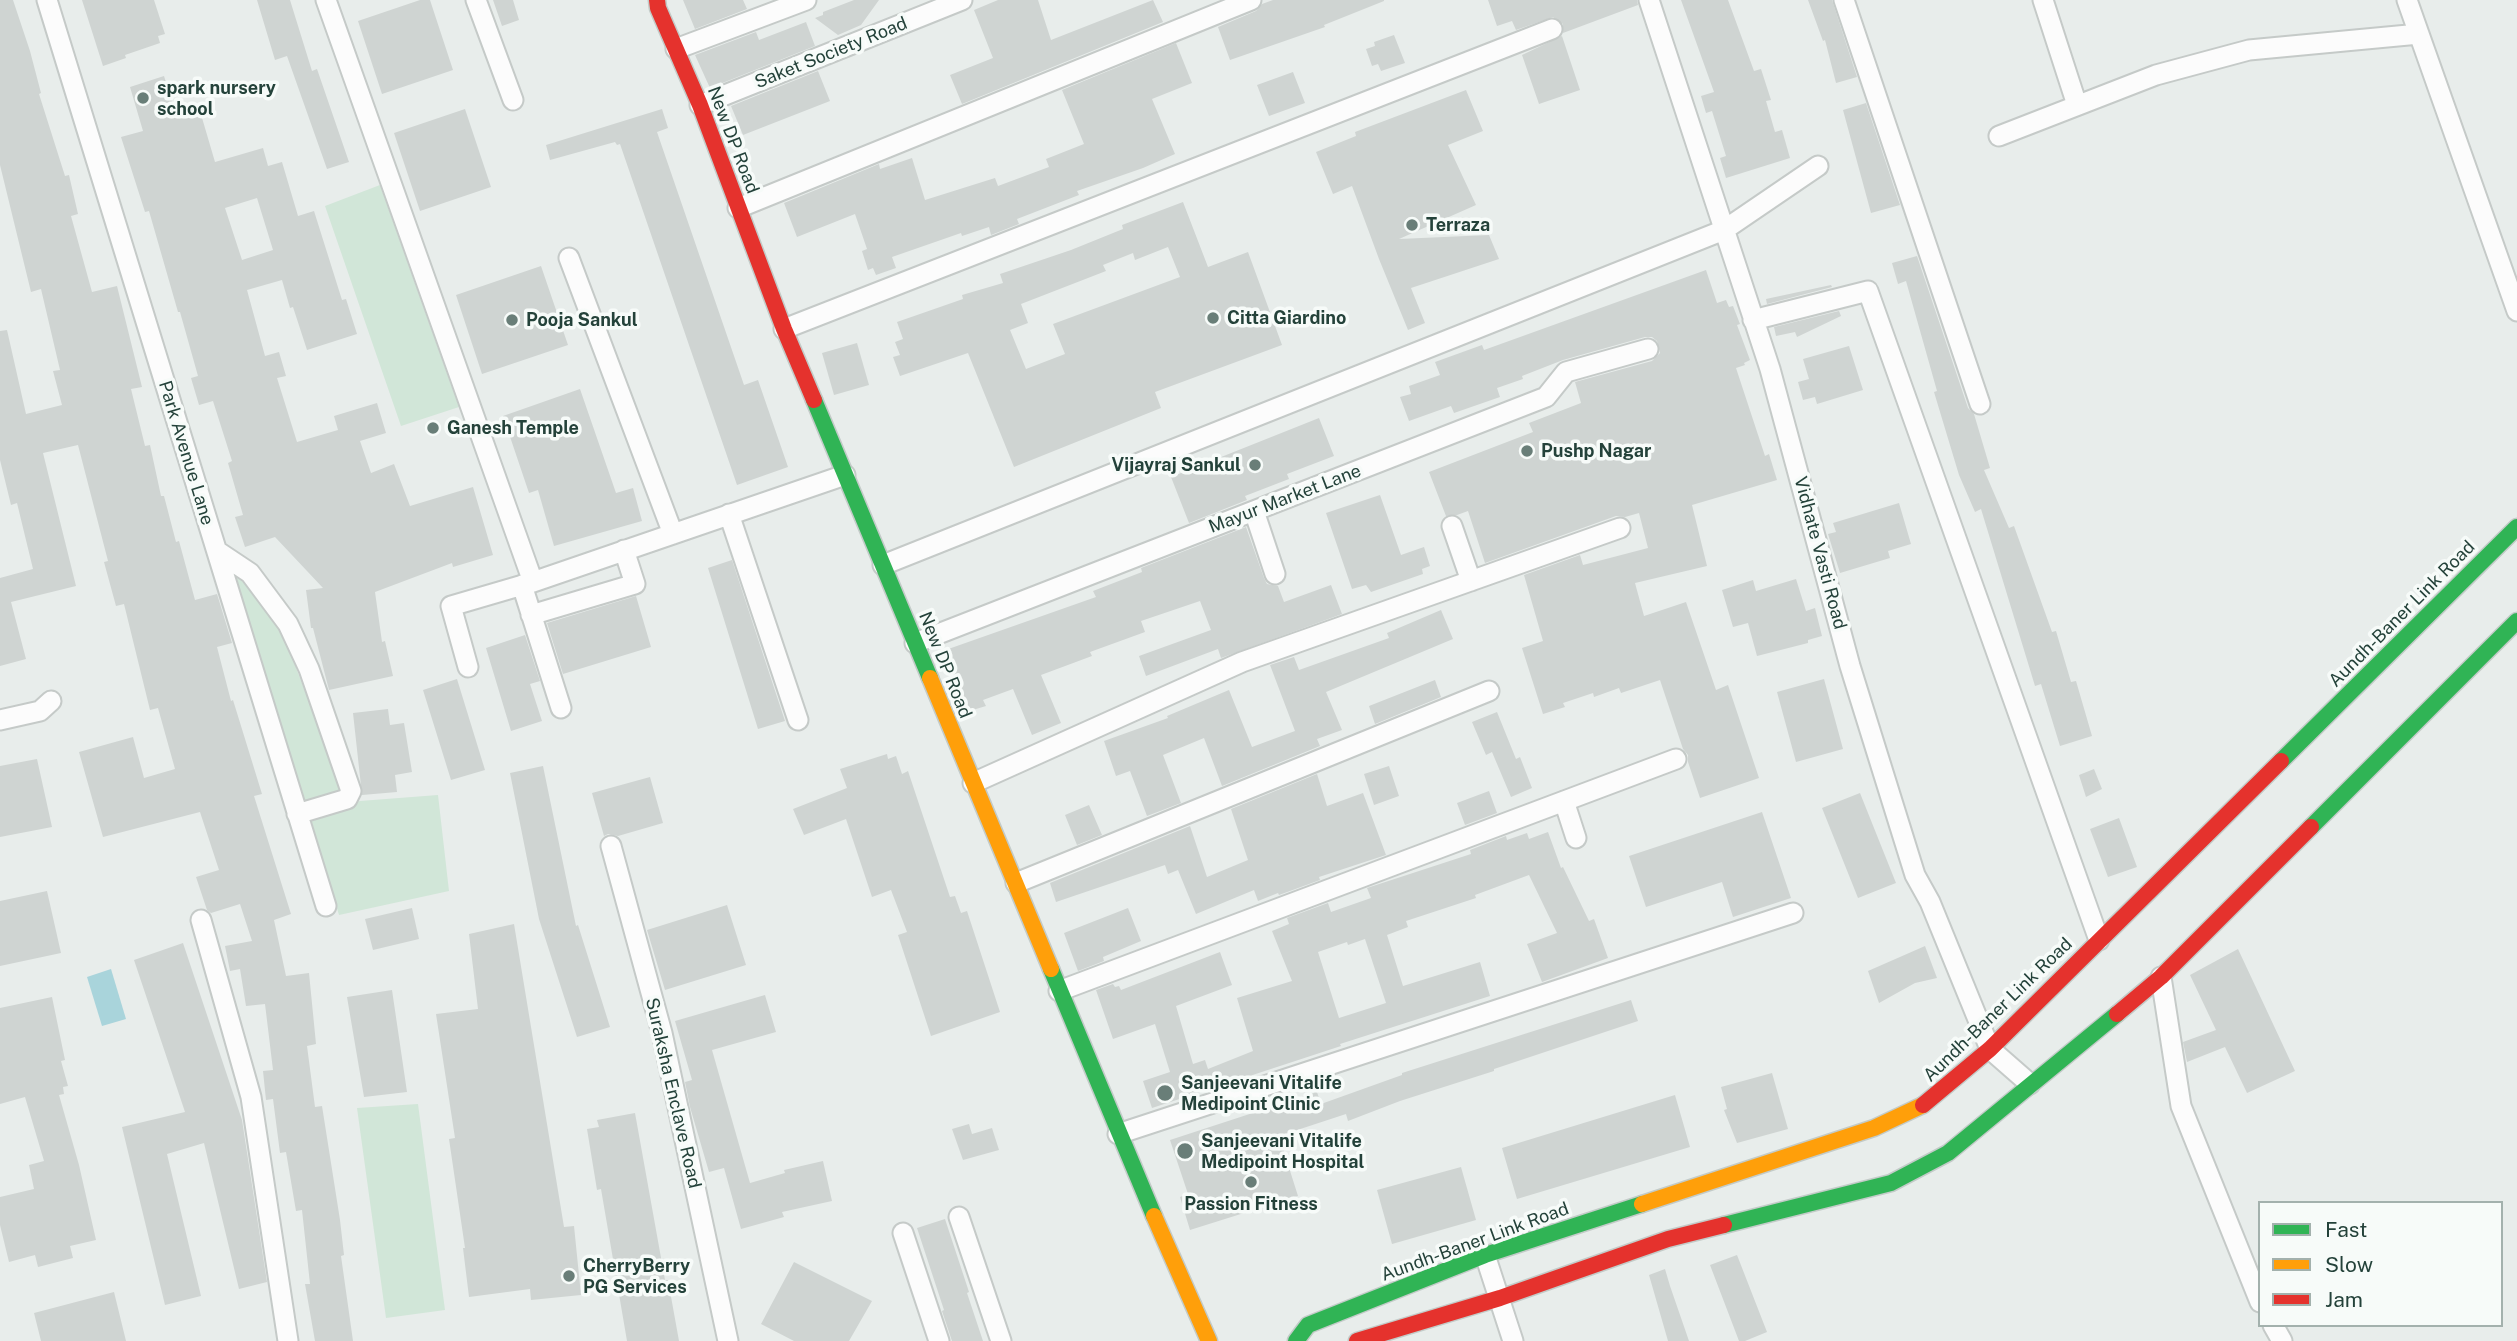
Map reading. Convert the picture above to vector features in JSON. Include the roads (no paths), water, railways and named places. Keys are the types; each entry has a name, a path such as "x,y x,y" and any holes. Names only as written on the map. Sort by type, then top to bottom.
{"main road":[{"name":"New DP Road","path":"657,0 658,9 700,105 784,330 1016,883 1118,1135 1209,1341"},
{"name":"Aundh-Baner Link Road","path":"1296,1341 1308,1325 1485,1255 1874,1128 1928,1103 1990,1049 2517,527"},
{"path":"1357,1341 1500,1298 1668,1239 1891,1183 1948,1153 2161,977 2517,621"}],"street":[{"name":"Park Avenue Lane","path":"47,0 326,906"},
{"path":"326,0 527,583 531,615 561,708"},
{"path":"476,0 513,100"},
{"path":"676,49 806,0"},
{"name":"Saket Society Road","path":"700,105 962,0"},
{"path":"738,208 1251,0"},
{"name":"Vidhate Vasti Road","path":"1649,0 1773,382 1850,666 1907,853 1990,1049 2030,1084"},
{"path":"1844,0 1980,404"},
{"path":"2043,0 2077,105"},
{"path":"2407,0 2517,311"},
{"path":"784,330 1552,29"},
{"path":"1999,135 2156,75 2249,50 2419,34"},
{"path":"883,565 1724,230 1818,166"},
{"path":"569,258 673,534"},
{"path":"1753,320 1868,291 2099,940"},
{"name":"Mayur Market Lane","path":"915,643 1546,397 1566,372 1648,349"},
{"path":"468,667 451,606 527,583 845,475"},
{"path":"1254,511 1275,573"},
{"path":"729,514 798,720"},
{"path":"1452,526 1471,581"},
{"path":"972,783 1242,662 1620,528"},
{"path":"531,615 635,584 624,550"},
{"path":"217,551 250,573 288,624 309,669 351,791 346,799 298,814"},
{"path":"1016,883 1489,691"},
{"path":"0,720 40,710 51,701"},
{"path":"1059,991 1676,760"},
{"path":"1564,802 1576,838"},
{"name":"Suraksha Enclave Road","path":"611,846 662,1033 728,1341"},
{"path":"1118,1135 1793,913"},
{"path":"201,920 251,1097 288,1341"},
{"path":"2161,977 2181,1106 2258,1297"},
{"path":"959,1217 1001,1341"},
{"path":"903,1233 939,1341"},
{"path":"1485,1255 1513,1341"}],"water":[{"path":"111,969 126,1019 102,1026 87,977"}],"place":[{"name":"spark nursery school","path":"143,98"},
{"name":"Terraza","path":"1412,225"},
{"name":"Citta Giardino","path":"1213,318"},
{"name":"Pooja Sankul","path":"512,320"},
{"name":"Ganesh Temple","path":"433,428"},
{"name":"Pushp Nagar","path":"1527,451"},
{"name":"Vijayraj Sankul","path":"1255,465"},
{"name":"Sanjeevani Vitalife Medipoint Clinic","path":"1165,1093"},
{"name":"Sanjeevani Vitalife Medipoint Hospital","path":"1185,1151"},
{"name":"Passion Fitness","path":"1251,1182"},
{"name":"CherryBerry PG Services","path":"569,1276"}]}
